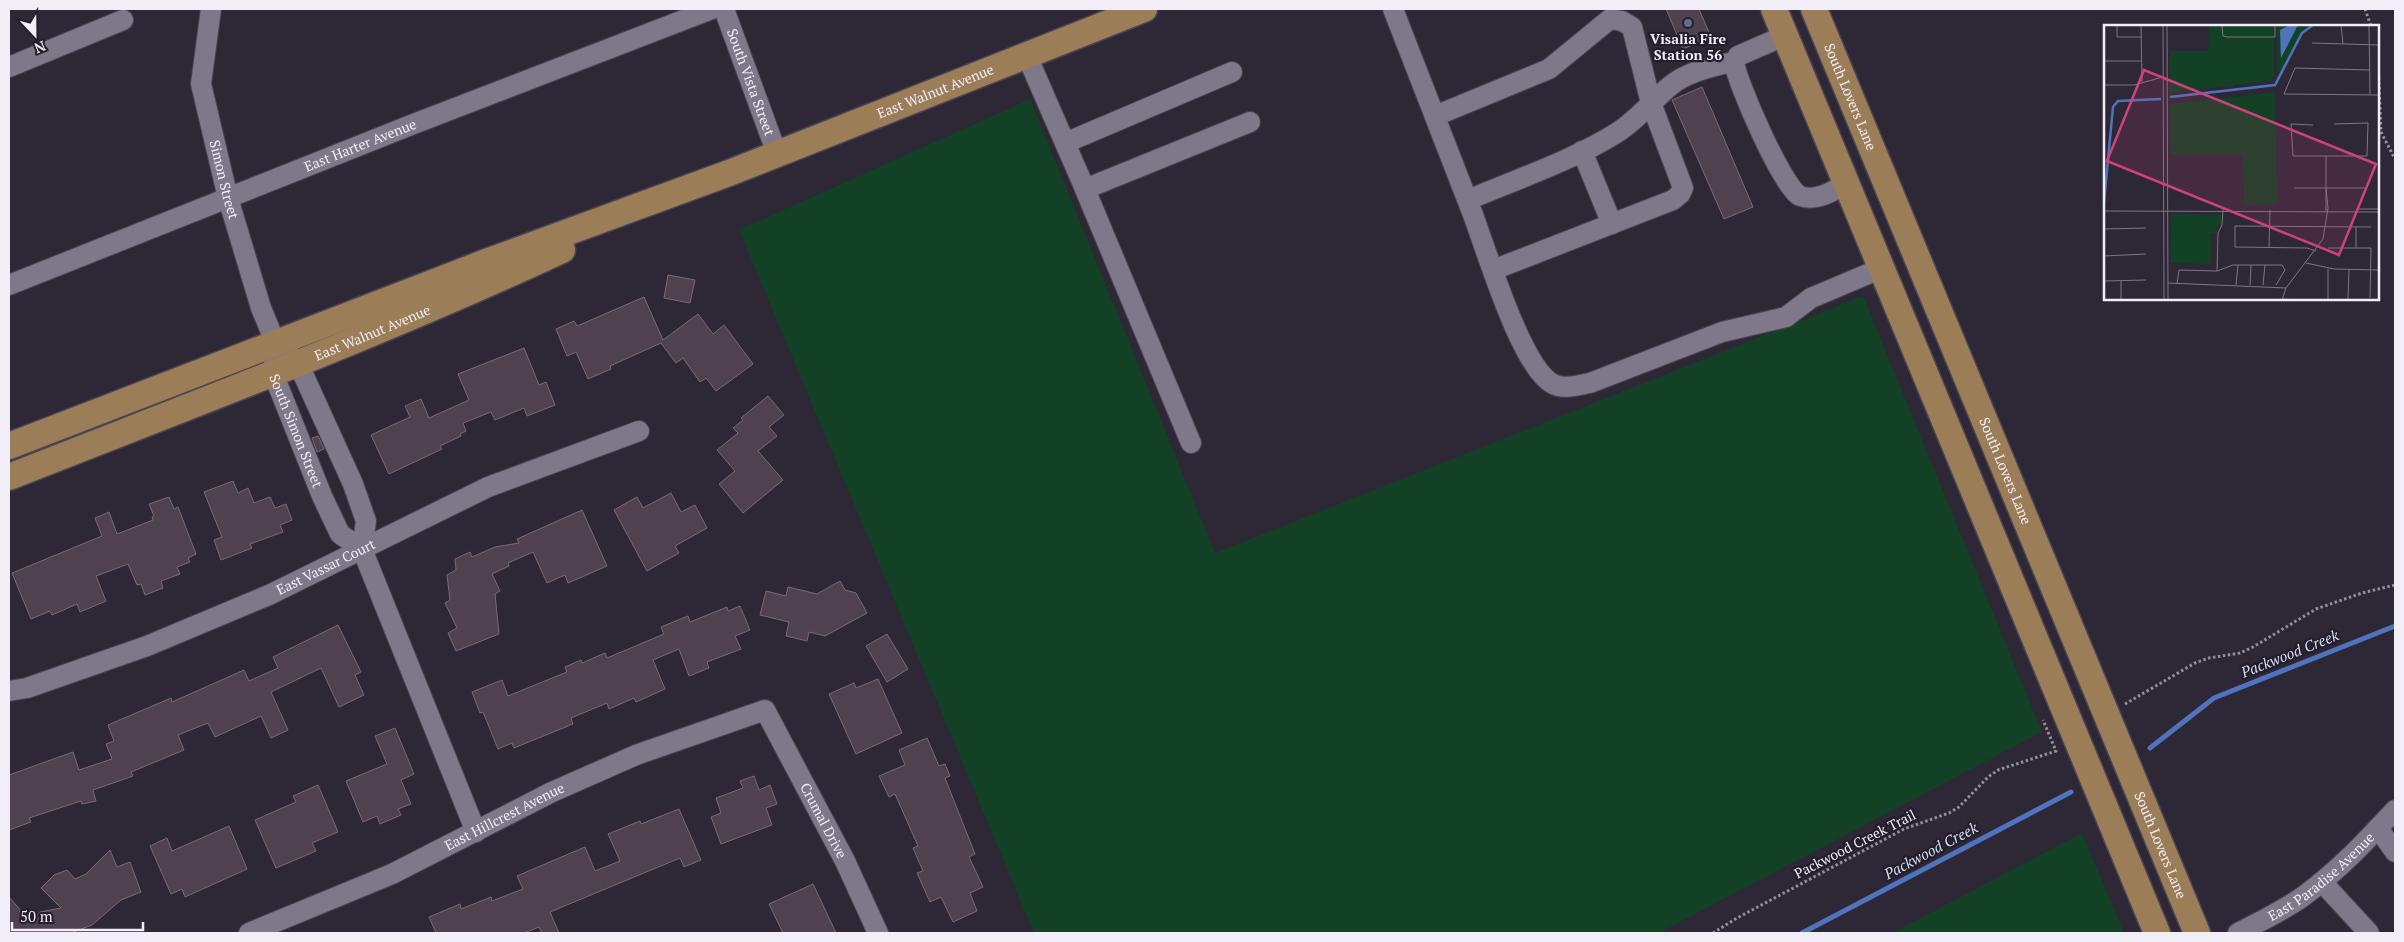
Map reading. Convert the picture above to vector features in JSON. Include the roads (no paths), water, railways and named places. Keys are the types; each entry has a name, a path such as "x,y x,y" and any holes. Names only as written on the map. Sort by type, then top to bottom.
{"main road":[{"name":"East Walnut Avenue","path":"9,446 489,261 729,173 1144,9"},
{"path":"1774,9 2157,933"},
{"name":"South Lovers Lane","path":"1814,9 2196,933"},
{"name":"East Walnut Avenue","path":"9,477 298,363 505,277 729,173"}],"street":[{"name":"Simon Street","path":"211,9 201,84 228,198 261,308 276,344"},
{"name":"East Harter Avenue","path":"9,285 712,9"},
{"name":"South Vista Street","path":"724,9 777,154"},
{"path":"1393,9 1522,342 1538,370 1553,384 1568,388 1590,383 1722,332 1786,317 1811,298 1882,268"},
{"path":"1435,116 1550,69 1610,19 1632,27 1651,103 1683,188 1680,194 1673,200 1493,270"},
{"path":"9,67 123,20"},
{"path":"1468,200 1582,151 1619,132 1672,85 1691,74 1712,66 1734,62 1738,56 1751,49 1786,35"},
{"path":"1027,56 1085,189 1191,443"},
{"path":"1734,62 1742,90 1784,180 1794,194 1802,197 1816,198 1847,184"},
{"path":"1065,143 1232,72"},
{"path":"1085,189 1250,122"},
{"path":"1582,151 1612,224"},
{"name":"South Simon Street","path":"276,344 298,363 353,484 366,520 362,548 340,534 322,496 273,373 276,344"},
{"name":"East Vassar Court","path":"9,691 27,688 147,646 268,595 488,487 639,431"},
{"path":"362,548 476,832"},
{"name":"East Hillcrest Avenue","path":"249,933 392,874 552,792 636,755 765,710"},
{"name":"Crumal Drive","path":"765,710 845,861 878,933"},
{"name":"East Paradise Avenue","path":"2238,933 2271,916 2322,882 2354,854 2395,810"},
{"path":"2378,828 2395,852"},
{"path":"2322,882 2369,933"}],"waterway":[{"name":"Packwood Creek","path":"2150,748 2214,698 2395,626"},
{"name":"Packwood Creek","path":"1802,933 2071,792"}],"place":[{"name":"Visalia Fire Station 56","path":"1688,23"}]}
